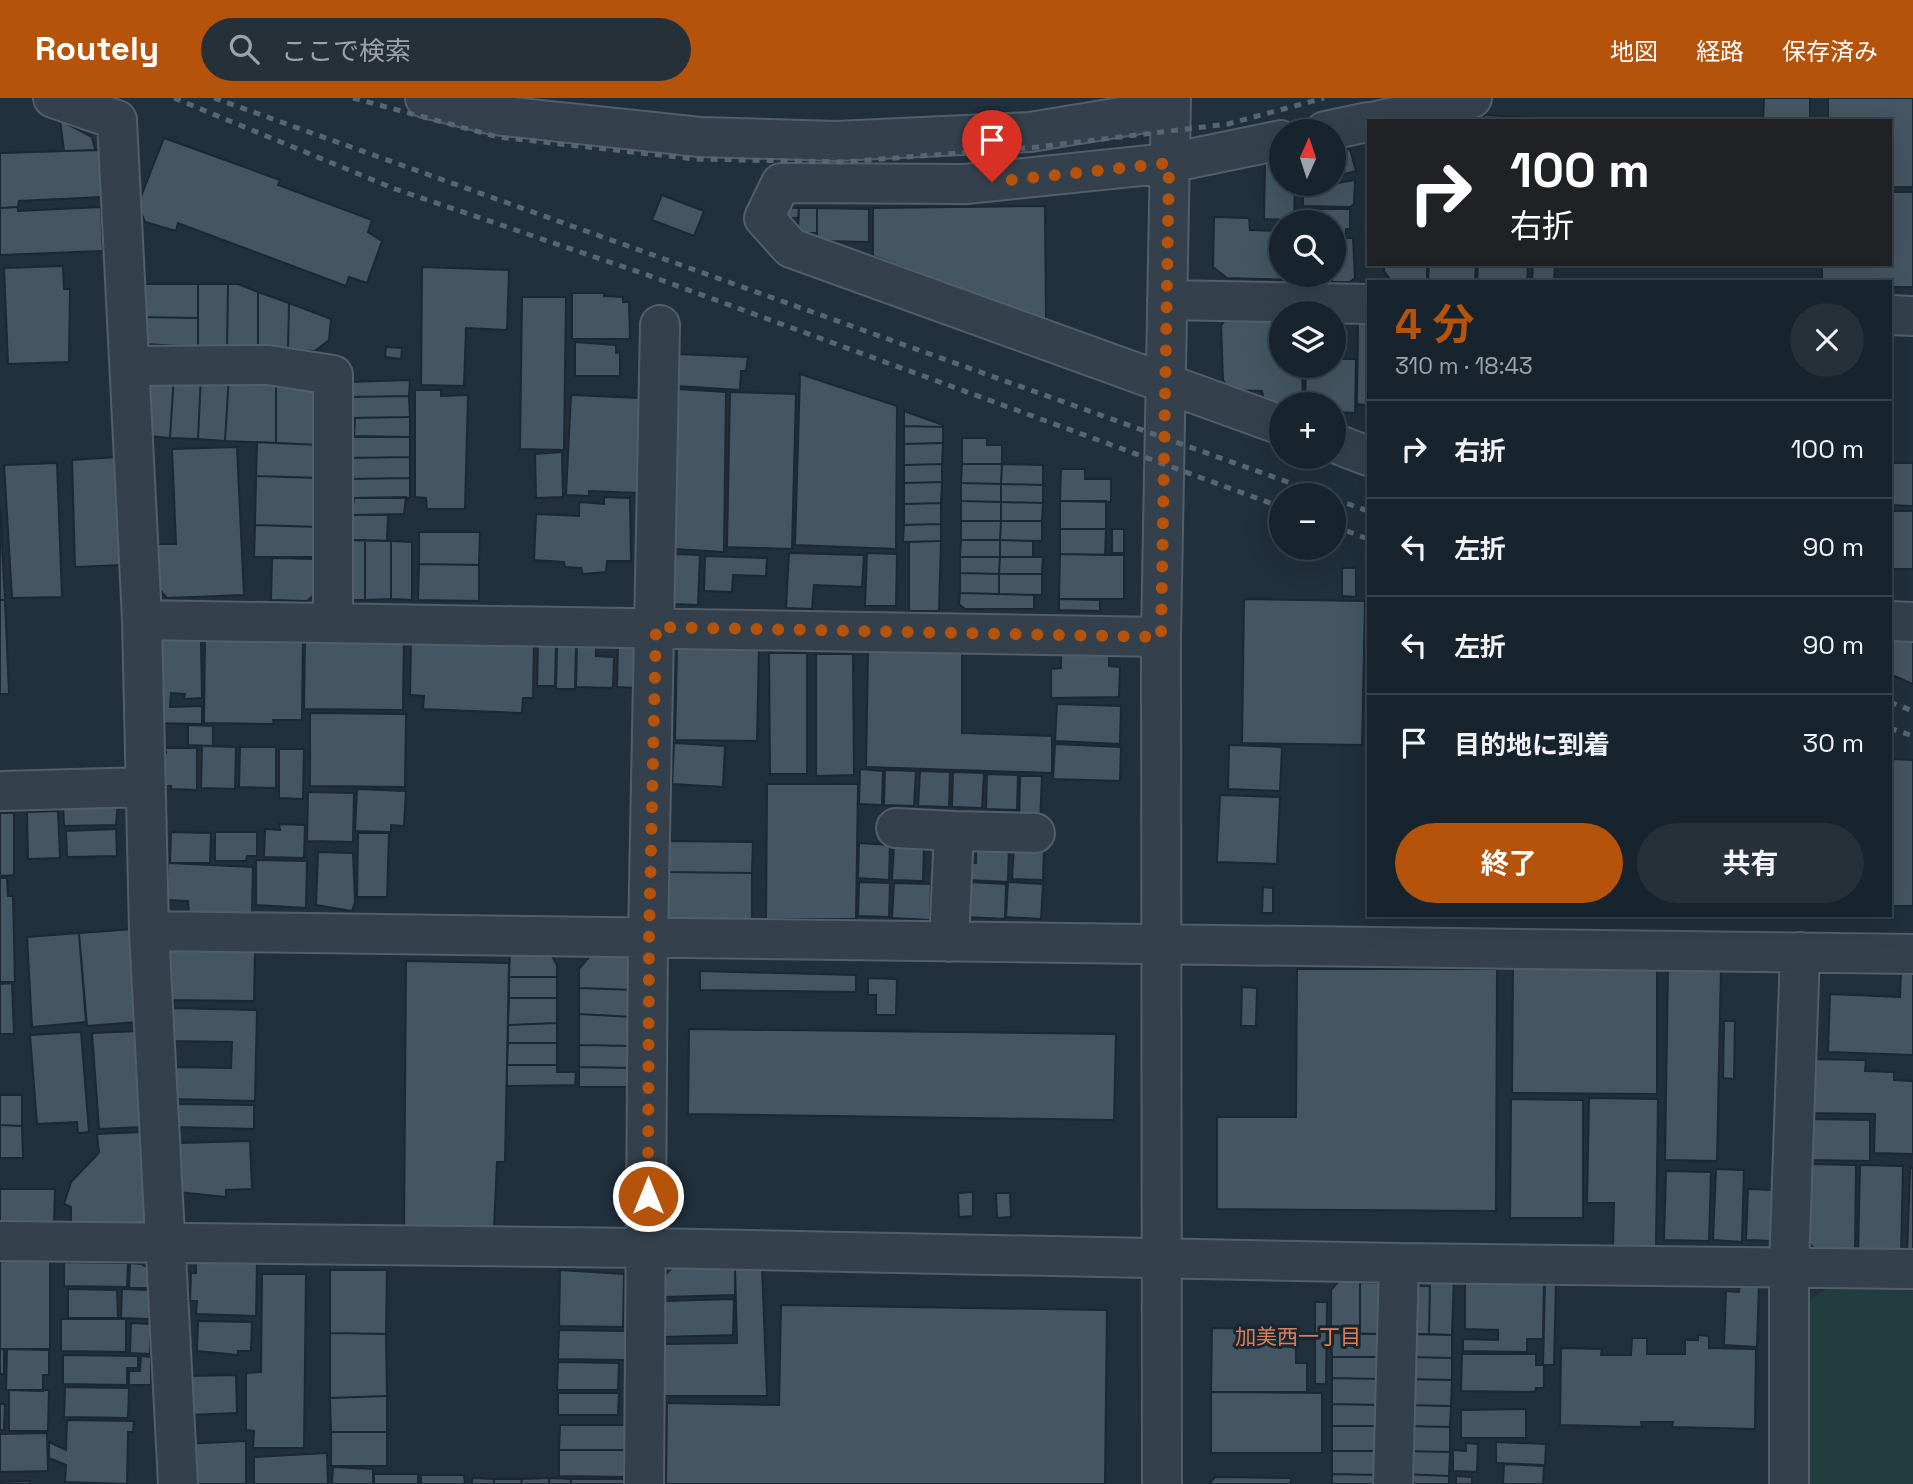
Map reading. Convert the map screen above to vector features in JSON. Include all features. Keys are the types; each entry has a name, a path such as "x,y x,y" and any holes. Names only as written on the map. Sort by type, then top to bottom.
{"street":[{"path":"53,98 117,120 142,620 149,932 178,1484"},
{"path":"425,98 494,115 701,137 836,141 1030,132 1171,104 1161,637 1162,1484"},
{"path":"1386,119 1472,98"},
{"path":"1346,127 1367,122"},
{"path":"1269,142 1169,163 966,184 780,183 764,218 791,248 1269,421"},
{"path":"1167,300 1367,304"},
{"path":"1892,315 1913,316"},
{"path":"645,1484 649,937 660,325"},
{"path":"130,366 268,365 333,375 333,622"},
{"path":"1346,448 1367,456"},
{"path":"142,620 1161,637"},
{"path":"1892,621 1913,622"},
{"path":"0,791 146,787"},
{"path":"896,828 1035,833"},
{"path":"949,942 954,831"},
{"path":"149,932 1913,954"},
{"path":"1789,1484 1789,1267 1800,952"},
{"path":"0,1241 648,1248 1399,1263 1913,1269"},
{"path":"1393,1484 1399,1263"}],"green space":[{"path":"1829,1287 1913,1287 1913,1484 1805,1484 1807,1302"}],"building":[{"path":"1764,98 1810,98 1810,119 1763,119"},
{"path":"1828,98 1913,98 1913,187 1892,187 1892,119 1828,119"},
{"path":"1484,115 1534,118 1534,119 1484,119"},
{"path":"60,120 92,137 95,150 64,151"},
{"path":"164,138 280,180 278,185 372,220 368,232 382,241 367,283 349,277 346,286 178,223 176,231 145,222 138,204"},
{"path":"1350,149 1356,171 1346,174 1346,150"},
{"path":"100,150 103,197 19,201 18,207 0,208 0,153"},
{"path":"1265,163 1269,163 1269,196 1295,196 1294,210 1269,210 1269,219 1264,219"},
{"path":"1355,180 1354,204 1350,207 1303,206 1303,196 1346,196 1346,182"},
{"path":"1892,192 1913,192 1913,287 1892,287 1892,280 1822,280 1822,266 1892,266"},
{"path":"662,195 704,211 694,236 652,220"},
{"path":"1045,206 1046,321 873,256 873,208"},
{"path":"18,207 18,211 101,207 103,251 0,255 0,208"},
{"path":"778,207 799,208 798,218 778,218"},
{"path":"799,208 817,208 817,233 798,233"},
{"path":"817,208 869,209 869,242 817,241"},
{"path":"1350,209 1350,229 1346,229 1346,210 1302,210"},
{"path":"1214,217 1249,218 1250,230 1269,231 1269,279 1227,278 1213,267"},
{"path":"1346,238 1353,238 1355,278 1346,282"},
{"path":"63,266 64,289 70,289 69,362 8,364 4,268"},
{"path":"1384,266 1427,266 1427,280 1391,280 1384,271"},
{"path":"1429,266 1476,266 1475,280 1428,280"},
{"path":"1478,266 1528,266 1527,280 1477,280"},
{"path":"1533,266 1555,266 1554,280 1532,280"},
{"path":"422,267 509,270 507,330 466,328 464,386 421,385"},
{"path":"133,284 198,284 198,318 135,317"},
{"path":"198,284 228,284 227,348 198,347"},
{"path":"228,284 238,284 258,292 258,349 227,348"},
{"path":"258,292 289,303 288,350 258,349"},
{"path":"572,293 604,293 604,296 623,297 623,302 629,302 630,339 572,339"},
{"path":"522,297 566,297 564,450 520,449"},
{"path":"289,303 331,319 329,340 315,351 288,350"},
{"path":"1229,314 1269,315 1269,378 1302,378 1303,392 1269,392 1269,402 1264,401 1262,391 1229,390 1223,380 1221,326"},
{"path":"135,317 198,318 198,347 144,344"},
{"path":"1358,322 1367,322 1367,405 1357,404"},
{"path":"575,342 616,345 616,353 620,352 620,376 575,376"},
{"path":"386,347 402,348 401,359 385,357"},
{"path":"677,354 748,357 746,371 741,371 740,390 676,386"},
{"path":"1346,359 1356,359 1355,413 1346,413 1346,392 1305,392 1306,378 1346,378"},
{"path":"147,374 174,375 170,438 138,435"},
{"path":"800,374 897,406 896,549 795,545"},
{"path":"174,375 201,375 198,439 170,438"},
{"path":"201,375 229,376 225,441 198,439"},
{"path":"229,376 276,376 276,443 225,441"},
{"path":"276,376 320,387 319,445 276,443"},
{"path":"410,380 409,396 349,397 349,382"},
{"path":"677,389 726,392 724,552 674,549"},
{"path":"415,390 441,390 441,396 468,395 465,509 427,509 426,498 415,497"},
{"path":"730,392 796,394 792,549 727,547"},
{"path":"571,395 639,398 639,493 589,491 589,496 566,495"},
{"path":"409,396 410,417 348,418 349,397"},
{"path":"904,411 943,425 943,427 904,426"},
{"path":"410,417 410,437 354,436 355,418"},
{"path":"904,426 943,427 943,443 904,444"},
{"path":"348,437 410,437 410,457 347,458"},
{"path":"962,438 987,438 987,445 1002,445 1002,464 962,464"},
{"path":"257,442 319,445 319,478 256,476"},
{"path":"943,443 942,464 904,465 904,444"},
{"path":"237,447 244,595 167,598 153,582 151,544 176,544 172,449"},
{"path":"562,452 563,497 536,498 535,454"},
{"path":"117,457 123,565 75,567 72,460"},
{"path":"410,457 410,478 347,479 347,458"},
{"path":"57,463 62,597 12,598 4,465"},
{"path":"1892,463 1913,463 1913,506 1892,505"},
{"path":"942,464 942,482 904,483 904,465"},
{"path":"962,464 1002,464 1001,484 961,483"},
{"path":"1002,464 1043,465 1043,485 1001,484"},
{"path":"1061,469 1085,469 1085,479 1111,479 1111,502 1060,501"},
{"path":"256,476 319,478 319,527 255,525"},
{"path":"410,478 410,498 346,498 347,479"},
{"path":"942,482 941,503 904,504 904,483"},
{"path":"961,483 1001,484 1001,502 961,501"},
{"path":"1001,484 1043,485 1043,503 1001,502"},
{"path":"406,497 404,514 352,515 354,498"},
{"path":"604,497 630,498 631,561 607,561 606,572 583,574 581,568 565,567 564,562 534,560 536,514 579,516 579,502 604,504"},
{"path":"961,501 1001,502 1001,521 961,521"},
{"path":"1060,501 1106,501 1106,529 1060,529"},
{"path":"1001,502 1043,503 1042,521 1001,521"},
{"path":"941,503 941,524 904,525 904,504"},
{"path":"0,507 5,600 0,600"},
{"path":"1892,511 1913,511 1913,569 1892,569"},
{"path":"338,515 388,515 387,541 338,540"},
{"path":"961,521 1001,521 1000,540 961,540"},
{"path":"1001,521 1042,521 1042,541 1000,540"},
{"path":"941,524 941,541 903,542 904,525"},
{"path":"255,525 319,527 319,557 254,557"},
{"path":"1060,529 1106,529 1105,555 1060,554"},
{"path":"1112,529 1124,529 1124,553 1112,553"},
{"path":"419,532 480,532 479,565 419,564"},
{"path":"338,540 365,540 365,600 351,600"},
{"path":"365,540 391,541 391,599 365,600"},
{"path":"961,540 1000,540 1000,557 960,557"},
{"path":"1000,540 1033,541 1033,557 1000,557"},
{"path":"391,541 412,542 412,600 391,599"},
{"path":"941,541 939,611 909,611 909,542"},
{"path":"789,553 864,555 862,587 814,585 812,609 786,608"},
{"path":"867,553 897,554 896,606 865,606"},
{"path":"675,554 700,555 698,605 674,604"},
{"path":"1060,554 1124,555 1124,599 1059,599"},
{"path":"705,556 767,558 766,576 733,575 732,592 704,591"},
{"path":"960,557 1000,557 999,574 960,573"},
{"path":"1000,557 1043,557 1042,574 999,574"},
{"path":"272,558 316,559 315,594 307,601 271,600"},
{"path":"419,564 479,565 479,601 418,600"},
{"path":"1342,568 1356,568 1356,597 1342,596"},
{"path":"960,573 999,574 999,594 960,593"},
{"path":"999,574 1042,574 1042,595 999,594"},
{"path":"960,593 1034,595 1034,609 965,609 959,604"},
{"path":"1059,599 1100,600 1100,611 1059,610"},
{"path":"1244,599 1365,601 1362,745 1242,743"},
{"path":"0,600 5,600 9,694 0,694"},
{"path":"305,634 404,636 403,710 304,709"},
{"path":"205,636 303,637 302,720 273,720 274,724 204,723"},
{"path":"411,636 534,640 533,698 523,698 522,713 423,709 424,696 410,695"},
{"path":"156,639 201,640 202,698 184,699 185,694 171,693 170,707 202,706 202,724 152,723"},
{"path":"1892,639 1913,639 1913,684 1892,675"},
{"path":"538,643 556,643 555,686 537,686"},
{"path":"577,644 596,644 596,656 614,657 613,688 576,687"},
{"path":"618,645 637,646 635,688 617,687"},
{"path":"677,645 759,647 757,741 675,740"},
{"path":"557,646 576,647 575,689 556,689"},
{"path":"1061,648 1109,649 1109,666 1120,667 1119,697 1051,698 1051,669 1061,668"},
{"path":"868,651 962,653 962,733 1052,736 1052,773 866,767"},
{"path":"769,653 807,653 807,774 770,774"},
{"path":"816,654 853,654 854,775 816,776"},
{"path":"1057,704 1121,706 1120,744 1055,741"},
{"path":"310,713 406,714 405,787 310,786"},
{"path":"188,725 213,726 213,746 188,745"},
{"path":"674,743 725,746 723,787 672,784"},
{"path":"1055,744 1121,747 1120,781 1053,779"},
{"path":"1229,745 1282,747 1280,791 1228,789"},
{"path":"202,746 236,747 235,789 201,788"},
{"path":"240,747 276,747 276,788 239,787"},
{"path":"165,748 197,748 197,790 171,789 171,786 165,786 165,780 158,779 158,753 166,753"},
{"path":"279,749 304,749 303,799 279,798"},
{"path":"1892,759 1913,760 1913,906 1892,906"},
{"path":"860,769 883,771 882,805 859,804"},
{"path":"885,770 916,771 914,806 884,805"},
{"path":"920,771 950,772 949,807 918,806"},
{"path":"953,772 984,773 982,808 952,807"},
{"path":"987,774 1018,775 1017,810 986,809"},
{"path":"1020,776 1042,776 1040,823 1019,823"},
{"path":"767,784 858,784 856,919 766,919"},
{"path":"357,789 406,791 404,826 391,825 391,832 355,831"},
{"path":"308,792 354,793 353,842 307,841"},
{"path":"1220,795 1280,797 1277,864 1217,862"},
{"path":"118,800 116,825 64,826 63,802"},
{"path":"58,811 60,858 28,859 27,812"},
{"path":"0,813 14,813 14,875 0,876"},
{"path":"279,824 305,825 304,858 264,857 265,829 280,830"},
{"path":"116,829 117,856 67,857 66,831"},
{"path":"171,832 211,833 210,863 170,863"},
{"path":"215,832 257,832 257,856 247,856 246,861 215,861"},
{"path":"358,833 389,833 387,897 357,897"},
{"path":"668,841 753,842 752,873 667,872"},
{"path":"859,843 890,845 889,880 858,878"},
{"path":"894,845 924,846 923,881 892,880"},
{"path":"976,845 1009,846 1008,882 968,880 969,863 976,863"},
{"path":"1014,845 1044,846 1043,880 1012,879"},
{"path":"318,852 353,853 355,902 352,911 316,905"},
{"path":"256,860 307,861 306,908 256,905"},
{"path":"168,863 253,867 252,914 189,913 188,901 167,900"},
{"path":"667,872 752,873 752,921 667,920"},
{"path":"0,878 7,878 8,896 13,896 15,982 0,982"},
{"path":"859,882 890,883 889,917 858,916"},
{"path":"968,882 1006,884 1005,919 966,917"},
{"path":"1008,882 1043,884 1041,919 1006,917"},
{"path":"894,883 931,884 930,920 892,918"},
{"path":"1263,887 1273,888 1273,913 1262,913"},
{"path":"134,929 138,1022 87,1026 79,933"},
{"path":"79,933 86,1022 32,1027 27,937"},
{"path":"166,947 255,949 254,1001 165,1000"},
{"path":"593,952 623,953 634,962 634,990 579,988 579,969"},
{"path":"510,953 550,953 557,965 557,977 509,977"},
{"path":"406,961 509,963 505,1162 497,1162 494,1229 404,1228"},
{"path":"1513,962 1657,963 1657,1094 1512,1093"},
{"path":"1668,966 1721,967 1717,1161 1665,1160"},
{"path":"1297,969 1497,969 1496,1211 1217,1209 1217,1117 1296,1117"},
{"path":"1901,969 1913,969 1913,1055 1828,1052 1830,994 1900,997"},
{"path":"700,971 856,975 856,992 700,990"},
{"path":"509,977 557,977 557,998 509,998"},
{"path":"868,978 897,979 896,1015 876,1015 876,995 868,995"},
{"path":"12,983 14,1034 0,1034 0,984"},
{"path":"1242,987 1257,988 1256,1026 1241,1026"},
{"path":"579,988 634,990 633,1017 579,1014"},
{"path":"509,998 557,998 557,1023 508,1025"},
{"path":"170,1008 257,1010 255,1101 172,1099 173,1067 231,1068 232,1042 170,1041"},
{"path":"579,1014 633,1017 632,1046 579,1045"},
{"path":"1724,1021 1735,1021 1734,1079 1723,1078"},
{"path":"557,1023 557,1043 508,1043 508,1025"},
{"path":"689,1029 1116,1034 1114,1120 688,1114"},
{"path":"139,1031 142,1127 99,1129 92,1033"},
{"path":"81,1032 89,1132 78,1133 77,1122 37,1124 30,1035"},
{"path":"508,1043 557,1043 557,1065 507,1065"},
{"path":"579,1045 632,1046 632,1068 579,1067"},
{"path":"1809,1059 1866,1060 1865,1071 1894,1072 1894,1080 1913,1081 1913,1154 1874,1153 1875,1114 1808,1113"},
{"path":"507,1065 557,1065 557,1072 576,1072 575,1085 507,1086"},
{"path":"579,1067 632,1068 632,1087 579,1087"},
{"path":"0,1095 22,1095 22,1126 0,1125"},
{"path":"1589,1098 1658,1099 1656,1247 1613,1247 1614,1203 1587,1203"},
{"path":"1511,1099 1583,1100 1583,1218 1510,1218"},
{"path":"176,1104 254,1105 254,1129 176,1127"},
{"path":"1809,1119 1870,1120 1870,1161 1808,1160"},
{"path":"0,1125 22,1126 23,1158 0,1158"},
{"path":"142,1132 145,1225 71,1230 71,1207 64,1204 71,1182 99,1153 97,1134"},
{"path":"250,1141 252,1189 226,1190 226,1197 178,1192 178,1143"},
{"path":"1809,1164 1856,1165 1855,1255 1820,1255 1808,1242"},
{"path":"1860,1165 1903,1166 1901,1257 1858,1256"},
{"path":"1910,1168 1913,1168 1913,1255 1907,1255"},
{"path":"1716,1169 1744,1170 1742,1242 1713,1240"},
{"path":"1666,1171 1711,1172 1709,1241 1664,1240"},
{"path":"0,1189 55,1189 54,1223 0,1223"},
{"path":"1748,1189 1776,1190 1775,1241 1746,1240"},
{"path":"973,1192 973,1216 959,1217 958,1193"},
{"path":"996,1193 1010,1193 1011,1217 997,1218"},
{"path":"0,1260 50,1260 50,1350 0,1349"},
{"path":"196,1261 257,1263 256,1316 196,1314 197,1301 190,1301 191,1273 196,1273"},
{"path":"64,1262 128,1263 127,1287 64,1286"},
{"path":"130,1263 141,1264 150,1269 150,1288 129,1288"},
{"path":"674,1266 735,1267 735,1295 663,1297 663,1277"},
{"path":"735,1267 762,1267 767,1396 662,1396 662,1344 737,1343"},
{"path":"330,1270 387,1270 386,1334 330,1333"},
{"path":"560,1270 624,1274 623,1327 559,1326"},
{"path":"262,1274 306,1274 304,1448 253,1448 254,1431 246,1430 246,1373 261,1372"},
{"path":"1430,1277 1454,1277 1452,1335 1429,1334"},
{"path":"1465,1278 1544,1279 1543,1339 1527,1339 1527,1352 1463,1351 1463,1339 1498,1340 1498,1330 1465,1329"},
{"path":"1339,1281 1360,1282 1360,1334 1331,1333 1331,1290"},
{"path":"1360,1282 1379,1283 1383,1334 1360,1334"},
{"path":"1545,1282 1556,1282 1554,1365 1543,1365"},
{"path":"1740,1282 1759,1283 1757,1347 1724,1345 1726,1291 1739,1292"},
{"path":"1406,1286 1430,1286 1429,1334 1405,1334"},
{"path":"68,1289 117,1290 118,1318 68,1318"},
{"path":"122,1289 149,1290 149,1319 121,1318"},
{"path":"734,1299 733,1335 662,1337 663,1301"},
{"path":"1315,1302 1327,1302 1326,1384 1315,1384"},
{"path":"781,1305 1107,1310 1105,1484 666,1484 667,1403 779,1405"},
{"path":"61,1319 126,1319 126,1352 61,1351"},
{"path":"198,1321 252,1322 251,1351 238,1351 238,1355 197,1351"},
{"path":"131,1323 151,1324 150,1354 130,1353"},
{"path":"1212,1328 1280,1329 1279,1346 1296,1347 1296,1363 1307,1363 1307,1392 1211,1392"},
{"path":"559,1330 626,1331 626,1360 558,1359"},
{"path":"330,1333 386,1334 387,1396 330,1398"},
{"path":"1331,1333 1383,1334 1382,1357 1332,1357"},
{"path":"1405,1334 1452,1335 1452,1358 1404,1357"},
{"path":"1698,1335 1709,1336 1709,1348 1756,1349 1755,1429 1672,1427 1673,1422 1641,1422 1642,1427 1560,1425 1561,1348 1602,1349 1601,1355 1631,1355 1632,1338 1647,1338 1647,1354 1685,1354 1685,1340 1698,1340"},
{"path":"0,1349 4,1349 4,1374 0,1374"},
{"path":"7,1349 49,1349 49,1375 43,1375 43,1391 6,1390"},
{"path":"1462,1354 1536,1354 1536,1365 1544,1365 1544,1388 1536,1388 1535,1392 1461,1391"},
{"path":"63,1355 138,1356 138,1368 127,1368 127,1385 63,1384"},
{"path":"141,1356 151,1357 151,1385 129,1385 129,1371 140,1371"},
{"path":"1332,1357 1382,1357 1381,1379 1332,1378"},
{"path":"1404,1357 1452,1358 1452,1380 1403,1379"},
{"path":"558,1362 619,1363 618,1390 557,1390"},
{"path":"236,1375 237,1413 187,1415 186,1376"},
{"path":"1332,1378 1381,1379 1380,1405 1332,1404"},
{"path":"1403,1379 1452,1380 1451,1406 1403,1405"},
{"path":"65,1387 129,1388 128,1418 64,1417"},
{"path":"9,1390 49,1390 48,1431 9,1431"},
{"path":"1211,1392 1322,1393 1322,1453 1211,1453"},
{"path":"558,1393 619,1393 618,1415 558,1415"},
{"path":"387,1396 387,1432 331,1432 330,1398"},
{"path":"0,1404 5,1404 4,1430 0,1430"},
{"path":"1332,1404 1380,1405 1380,1426 1332,1426"},
{"path":"1403,1405 1451,1406 1450,1427 1402,1426"},
{"path":"1526,1409 1526,1438 1461,1438 1461,1410"},
{"path":"67,1420 134,1421 133,1432 128,1432 127,1484 65,1482 66,1465 49,1458 49,1442 66,1450"},
{"path":"560,1425 628,1425 628,1450 559,1450"},
{"path":"1332,1426 1380,1426 1379,1451 1332,1451"},
{"path":"1402,1426 1450,1427 1450,1452 1402,1451"},
{"path":"331,1432 387,1432 387,1466 331,1466"},
{"path":"47,1433 48,1471 0,1472 0,1434"},
{"path":"246,1441 246,1484 186,1484 184,1444"},
{"path":"1496,1442 1546,1444 1545,1465 1496,1463"},
{"path":"1466,1443 1478,1444 1477,1472 1453,1471 1453,1450 1466,1451"},
{"path":"559,1450 628,1450 628,1477 559,1476"},
{"path":"1332,1451 1379,1451 1378,1475 1332,1474"},
{"path":"1402,1451 1450,1452 1449,1476 1401,1474"},
{"path":"327,1453 328,1484 254,1484 254,1457"},
{"path":"1504,1464 1544,1466 1543,1484 1503,1484"},
{"path":"333,1467 373,1469 373,1484 332,1484"},
{"path":"374,1474 418,1474 418,1484 374,1484"},
{"path":"1332,1474 1378,1475 1378,1484 1332,1484"},
{"path":"1401,1474 1449,1476 1449,1484 1401,1484"},
{"path":"421,1475 464,1475 465,1484 421,1484"},
{"path":"1456,1476 1472,1477 1472,1484 1456,1484"},
{"path":"1215,1477 1291,1478 1291,1484 1209,1484"},
{"path":"472,1478 494,1479 494,1484 472,1484"},
{"path":"549,1478 571,1479 571,1484 549,1484"},
{"path":"549,1478 549,1484 521,1484 522,1479"},
{"path":"494,1479 522,1479 521,1484 494,1484"},
{"path":"571,1479 631,1479 631,1484 571,1484"},
{"path":"30,1481 30,1484 0,1484 0,1482"}],"railway":[{"path":"174,98 395,189 642,273 1269,503"},
{"path":"214,98 1290,483"},
{"path":"353,98 498,137 695,159 843,162 1037,147 1228,124 1324,98"},
{"path":"1346,503 1367,511"},
{"path":"1346,531 1367,539"},
{"path":"1892,703 1913,711"},
{"path":"1892,729 1913,736"}],"district":[{"name":"加美西一丁目","path":"1298,1336"}],"route":[{"path":"648,1196 649,937 656,627 1161,637 1169,163 992,182"}]}
